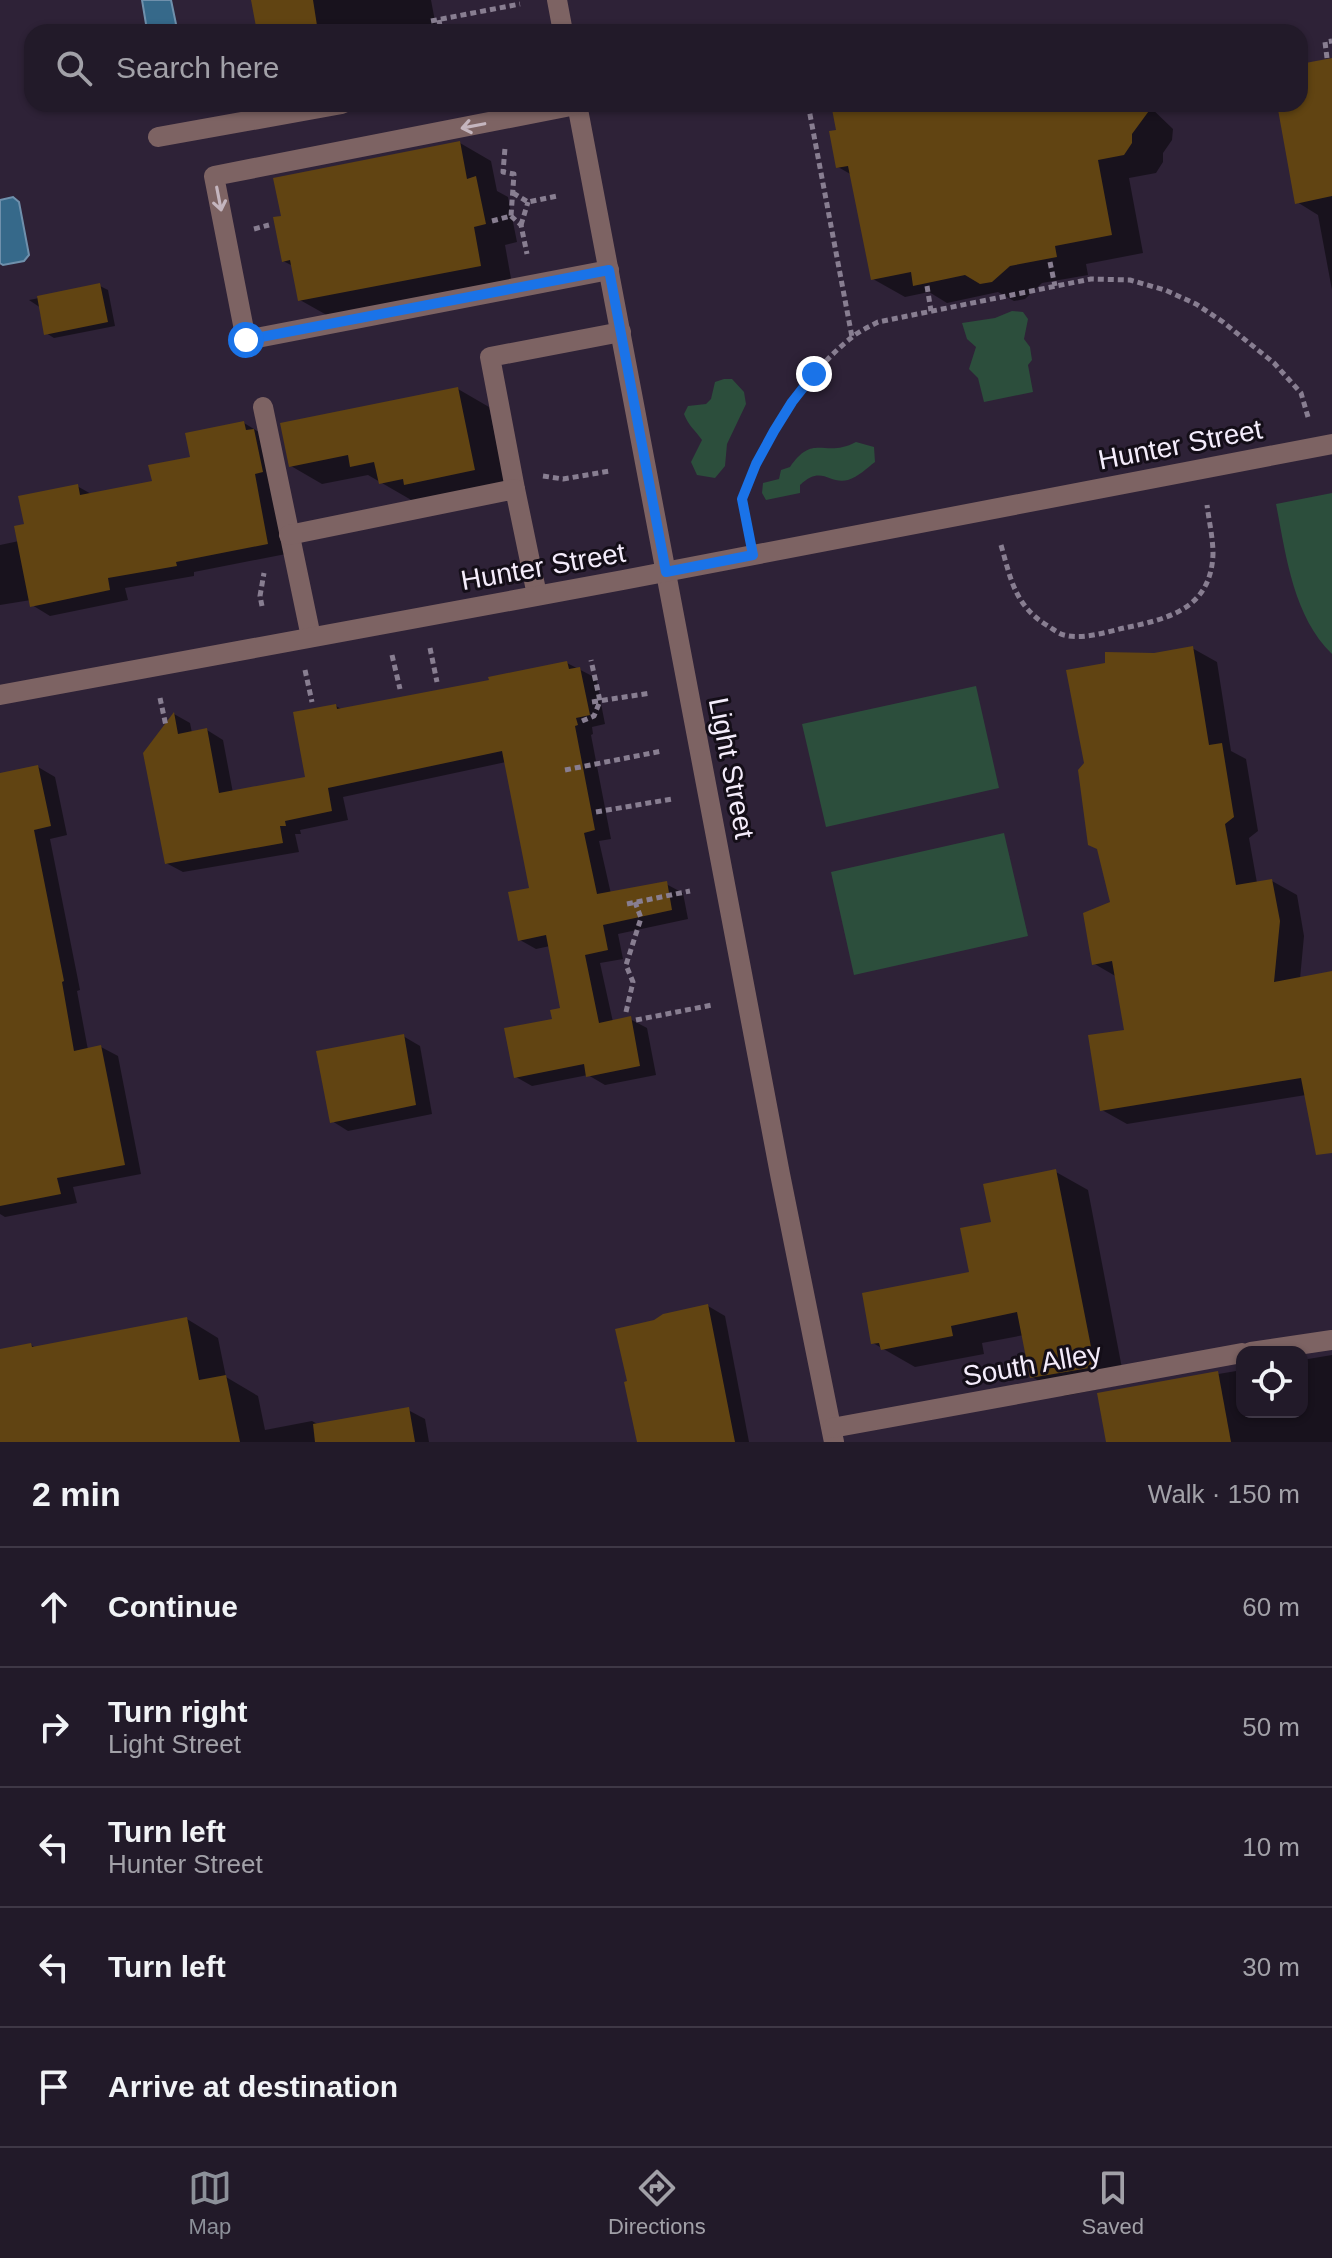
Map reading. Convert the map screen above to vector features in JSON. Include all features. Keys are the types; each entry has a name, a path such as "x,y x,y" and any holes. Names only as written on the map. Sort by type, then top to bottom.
{"street":[{"path":"557,0 562,24"},
{"path":"158,137 297,112"},
{"path":"542,112 214,176 246,340 609,270"},
{"name":"Light Street","path":"579,112 777,1160 833,1435"},
{"path":"537,595 490,357 621,332"},
{"path":"263,407 311,637"},
{"name":"Hunter Street","path":"0,695 666,572 1324,445"},
{"path":"289,535 513,481"},
{"path":"1292,1346 1332,1340"},
{"name":"South Alley","path":"833,1435 1236,1354"}],"path":[{"path":"431,21 520,4"},
{"path":"439,20 440,24"},
{"path":"1327,58 1325,42 1332,41"},
{"path":"810,112 852,337"},
{"path":"507,119 503,172 514,174 511,216"},
{"path":"513,193 528,202 557,196"},
{"path":"528,202 521,225 532,285"},
{"path":"492,221 511,216"},
{"path":"511,216 521,225"},
{"path":"1050,262 1055,286"},
{"path":"753,555 742,499 756,464 792,402 814,374 852,337 878,322 1091,279 1130,280 1165,290 1196,304 1250,343 1283,373 1301,393 1324,445"},
{"path":"927,286 931,311"},
{"path":"513,481 563,479 610,471"},
{"path":"1001,545 1020,602 1030,614 1063,635 1088,635 1164,620 1187,609 1203,587 1211,568 1213,553 1207,505"},
{"path":"429,646 437,682"},
{"path":"392,653 400,689"},
{"path":"582,721 594,716 600,701 591,660"},
{"path":"305,670 312,702"},
{"path":"592,702 651,693"},
{"path":"160,698 166,726"},
{"path":"565,770 662,751"},
{"path":"596,812 672,799"},
{"path":"627,904 690,891"},
{"path":"626,1012 633,982 626,965 641,918 635,902"},
{"path":"636,1020 712,1005"}],"green space":[{"path":"1012,311 1023,312 1028,319 1024,339 1030,347 1032,360 1028,365 1033,392 984,402 978,378 969,369 976,347 967,339 962,323 995,318"},
{"path":"732,379 744,392 746,404 727,444 725,466 715,478 697,475 691,462 702,440 684,414 688,406 706,404 711,399 715,382"},
{"path":"856,442 874,447 875,462 859,475 841,481 814,476 800,485 800,493 766,500 762,493 763,483 779,479 781,470 790,467 806,451 845,447"},
{"path":"1332,493 1332,654 1308,622 1300,603 1288,564 1276,504"},
{"path":"976,686 999,788 826,827 802,724"},
{"path":"1004,833 1028,936 854,975 831,872"}],"water":[{"path":"142,0 171,0 176,24 146,24"},
{"path":"13,197 19,202 29,255 24,261 3,265 0,263 0,200"}],"building":[{"path":"251,0 313,0 317,24 256,24"},
{"path":"1332,58 1332,196 1295,204 1278,112 1308,112 1308,62"},
{"path":"833,112 1148,112 1132,134 1132,143 1124,155 1098,160 1112,235 1055,246 1057,257 1010,266 992,282 980,284 965,275 913,286 911,272 871,280 848,166 836,168 829,131 836,130"},
{"path":"460,141 467,179 476,176 486,224 474,227 481,266 298,301 290,260 282,262 273,217 281,216 273,178"},
{"path":"100,283 108,322 44,335 37,296"},
{"path":"458,387 475,470 404,485 403,479 379,484 374,462 350,467 348,455 289,467 280,423"},
{"path":"244,421 246,430 254,429 263,472 255,474 268,544 176,562 177,566 108,578 110,590 30,607 14,526 24,524 18,496 78,484 80,495 152,481 148,465 190,457 185,433"},
{"path":"1193,646 1209,745 1222,743 1234,817 1225,824 1236,885 1272,879 1280,921 1274,982 1332,971 1332,1153 1316,1155 1301,1078 1100,1111 1088,1035 1124,1030 1112,961 1092,965 1083,913 1110,902 1097,849 1088,845 1078,770 1084,763 1066,670 1105,663 1105,652 1154,653"},
{"path":"567,661 569,669 580,667 590,715 576,718 578,725 575,726 595,830 584,833 597,894 667,881 672,910 603,925 608,950 585,955 599,1023 631,1016 640,1066 586,1077 584,1064 514,1078 504,1028 552,1019 550,1010 560,1008 546,935 518,941 508,892 529,888 502,751 328,788 332,811 285,821 286,826 280,826 283,843 165,864 143,753 174,712 178,734 207,728 219,793 305,777 293,712 336,704 337,709 489,680 488,677"},
{"path":"38,765 51,826 34,830 64,981 74,1051 101,1045 125,1165 57,1178 61,1194 0,1206 0,773"},
{"path":"404,1034 416,1105 330,1123 316,1051"},
{"path":"1056,1169 1095,1367 1030,1378 1017,1312 951,1326 953,1336 881,1350 879,1343 871,1344 862,1293 969,1272 960,1228 991,1222 983,1184"},
{"path":"708,1304 735,1442 637,1442 615,1329"},
{"path":"187,1317 199,1380 226,1375 240,1442 0,1442 0,1349 31,1343 32,1347"},
{"path":"1218,1371 1231,1442 1106,1442 1097,1393"},
{"path":"409,1407 415,1442 315,1442 313,1424"}],"route":[{"path":"246,340 609,270 666,572 753,555 742,499 774,431 814,374"}]}
